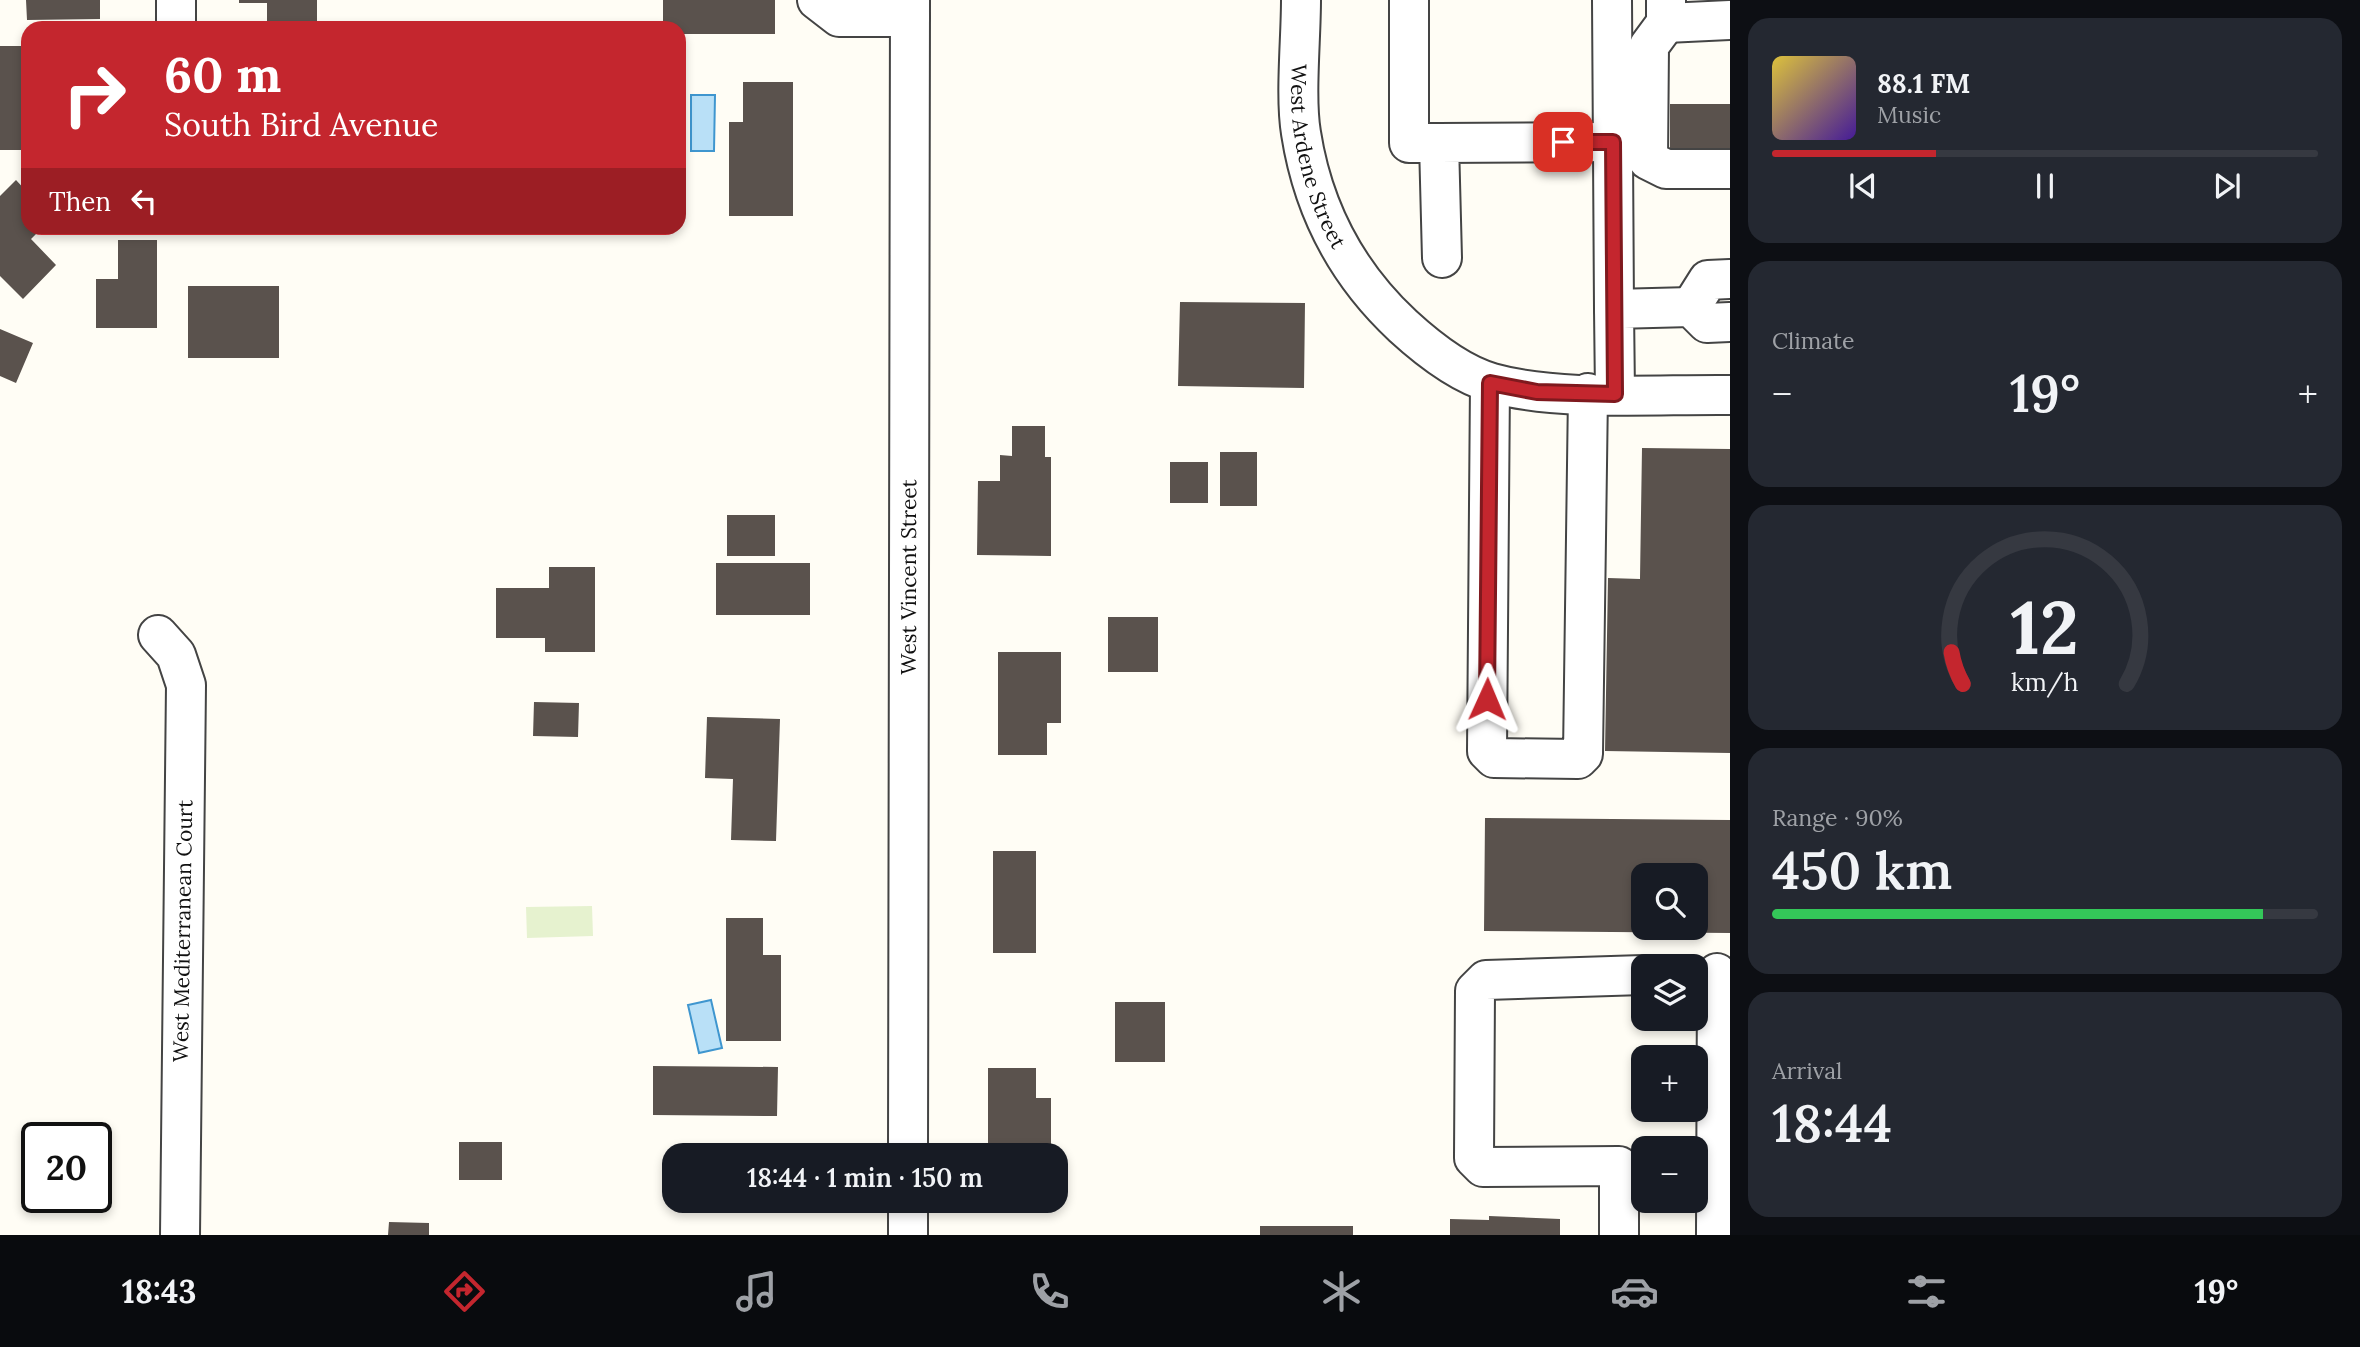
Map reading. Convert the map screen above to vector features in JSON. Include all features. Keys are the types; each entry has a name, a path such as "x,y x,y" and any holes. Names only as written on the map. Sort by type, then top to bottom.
{"street":[{"path":"176,0 176,21"},
{"path":"817,0 839,16 910,8"},
{"name":"West Ardene Street","path":"1301,0 1300,131 1312,180 1331,237 1374,299 1425,346 1490,383 1537,392 1730,395"},
{"path":"1409,0 1409,143 1613,142"},
{"path":"1490,383 1487,751 1494,758 1578,759 1583,754 1601,393 1614,309 1612,0"},
{"name":"West Vincent Street","path":"908,1143 910,8"},
{"path":"1730,20 1666,11 1649,47 1648,160 1666,169 1730,169"},
{"path":"1439,143 1442,258"},
{"path":"1691,307 1708,280 1730,279"},
{"path":"1614,309 1691,307 1707,323 1730,322"},
{"name":"West Mediterranean Court","path":"158,635 176,655 186,685 180,1235"},
{"path":"1707,1136 1714,973"},
{"path":"1619,1235 1631,1166 1483,1167 1474,1158 1475,990 1486,980 1631,975"},
{"path":"1708,1181 1716,1235"},
{"path":"908,1213 908,1235"}],"green space":[{"path":"592,906 593,936 527,938 526,907"}],"water":[{"path":"691,95 715,95 714,151 691,151"},
{"path":"711,1000 722,1048 699,1053 688,1005"}],"building":[{"path":"26,0 100,0 100,19 27,20"},
{"path":"239,0 317,0 317,21 267,21 267,3 239,3"},
{"path":"663,0 775,0 775,34 686,34 686,21 663,21"},
{"path":"0,46 21,46 21,150 0,150"},
{"path":"743,82 793,82 793,216 729,216 729,122 743,122"},
{"path":"1670,104 1730,104 1730,158 1670,158"},
{"path":"16,180 21,185 21,235 35,235 31,239 56,265 23,299 0,276 0,196"},
{"path":"118,240 157,240 157,328 96,328 96,279 118,279"},
{"path":"188,286 279,286 279,358 188,358"},
{"path":"1180,302 1305,303 1304,388 1178,386"},
{"path":"0,329 33,343 16,383 0,376"},
{"path":"1012,426 1045,426 1045,457 1051,457 1051,556 977,555 978,481 1000,481 1000,455 1012,456"},
{"path":"1642,448 1730,449 1730,753 1605,751 1608,578 1640,579"},
{"path":"1220,452 1257,452 1257,506 1220,506"},
{"path":"1170,462 1208,462 1208,503 1170,503"},
{"path":"727,515 775,515 775,556 727,556"},
{"path":"716,563 810,563 810,615 716,615"},
{"path":"549,567 595,567 595,652 545,652 545,638 496,638 496,588 549,588"},
{"path":"1108,617 1158,617 1158,672 1108,672"},
{"path":"998,652 1061,652 1061,723 1047,723 1047,755 998,755"},
{"path":"534,702 579,703 578,737 533,736"},
{"path":"707,717 780,719 776,841 731,840 733,779 705,778"},
{"path":"1485,818 1730,820 1730,933 1708,933 1708,863 1631,863 1631,932 1484,931"},
{"path":"993,851 1036,851 1036,953 993,953"},
{"path":"726,918 763,918 763,955 781,955 781,1041 726,1041"},
{"path":"1115,1002 1165,1002 1165,1062 1115,1062"},
{"path":"653,1066 778,1067 777,1116 653,1115"},
{"path":"988,1068 1036,1068 1036,1098 1051,1098 1051,1143 988,1143"},
{"path":"459,1142 502,1142 502,1180 459,1180"},
{"path":"1489,1216 1560,1219 1560,1235 1450,1235 1450,1219 1489,1220"},
{"path":"389,1222 429,1223 429,1235 388,1235"},
{"path":"1260,1226 1353,1226 1353,1235 1260,1235"}],"route":[{"path":"1487,699 1490,383 1537,392 1615,394 1613,142 1563,142"}]}
